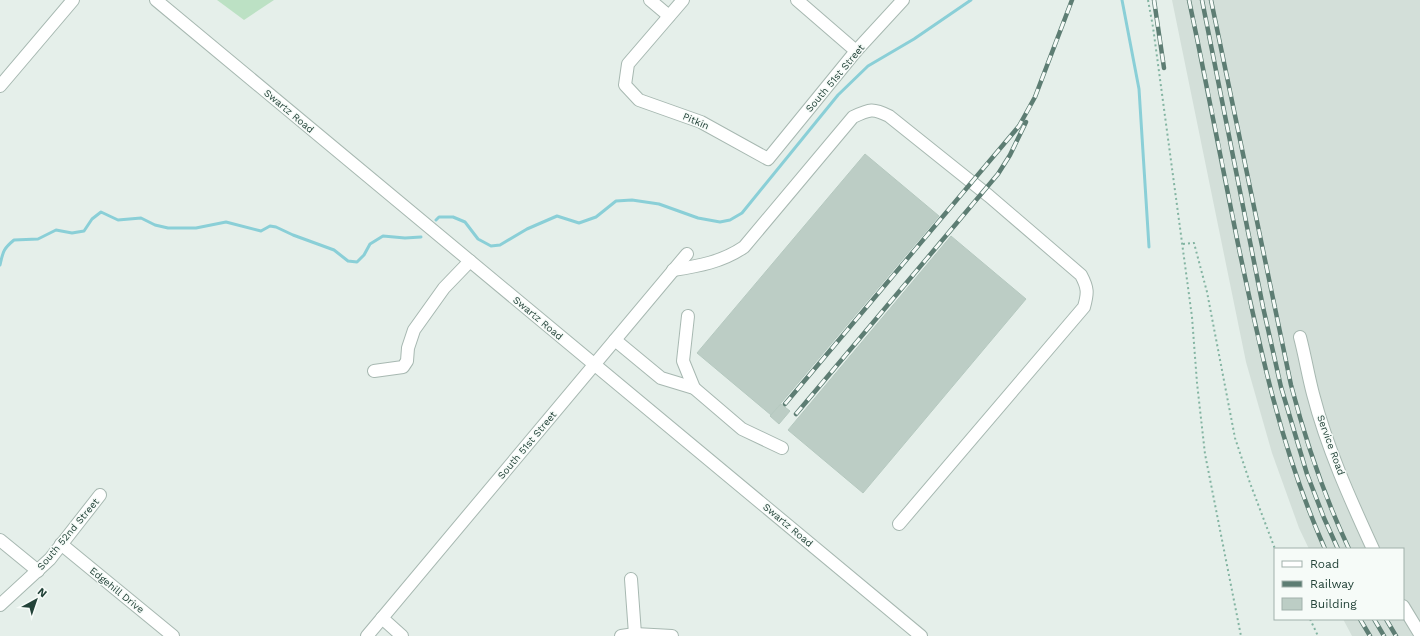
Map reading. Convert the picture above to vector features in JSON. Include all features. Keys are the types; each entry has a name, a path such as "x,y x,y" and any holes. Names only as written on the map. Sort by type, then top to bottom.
{"street":[{"path":"0,86 73,0"},
{"name":"Swartz Road","path":"156,0 921,636"},
{"path":"650,0 669,16 683,0"},
{"path":"797,0 856,51"},
{"name":"South 51st Street","path":"768,159 856,51 903,0"},
{"name":"Pitkin","path":"669,16 628,64 625,85 639,100 701,122 768,159"},
{"path":"673,270 722,260 735,254 744,247 853,117 867,110 878,111 889,116 989,196 1082,275 1086,285 1087,295 1084,307 899,524"},
{"name":"South 51st Street","path":"368,636 687,254"},
{"path":"374,371 403,367 407,361 408,348 414,330 444,288 470,261"},
{"path":"688,316 684,361 694,388"},
{"name":"Service Road","path":"1300,337 1313,395 1329,444 1354,507 1374,548"},
{"path":"614,340 662,378 694,388 742,429 782,448"},
{"name":"South 52nd Street","path":"0,605 38,571 100,496"},
{"path":"0,540 38,571"},
{"name":"Edgehill Drive","path":"61,544 173,636"},
{"path":"631,579 636,634"},
{"path":"1404,608 1420,634"},
{"path":"382,618 402,636"},
{"path":"621,636 636,634 672,636"}],"path":[{"path":"1148,0 1183,244 1192,317 1197,383 1205,454 1241,636"},
{"path":"1183,244 1194,243 1207,292 1235,438 1275,548"},
{"path":"1310,620 1318,636"}],"shaded area":[{"path":"1172,0 1420,0 1420,636 1352,636 1344,620 1404,620 1404,548 1309,548 1299,528 1272,453 1246,362"}],"green space":[{"path":"217,0 274,0 244,20"}],"building":[{"path":"865,154 939,216 771,415 697,353"},
{"path":"951,236 1026,299 863,493 788,430"},
{"path":"781,404 790,411 779,424 770,416"}],"waterway":[{"path":"436,220 439,217 453,217 465,222 478,239 491,246 500,245 527,229 557,216 579,223 596,217 616,201 632,200 659,204 698,218 720,222 730,220 742,213 838,95 868,66 914,39 971,0"},
{"path":"1122,0 1139,89 1149,247"},
{"path":"0,265 4,251 14,240 38,239 56,230 72,233 84,231 92,219 101,212 118,220 141,218 155,225 168,228 196,228 226,222 261,231 270,226 276,227 334,250 348,261 357,262 364,255 370,244 383,236 405,238 421,237"}],"railway":[{"path":"785,404 1019,126 1035,97 1072,0"},
{"path":"1154,0 1164,68"},
{"path":"1189,0 1238,244 1273,399 1296,474 1325,548"},
{"path":"1202,0 1263,307 1281,387 1307,474 1338,548"},
{"path":"1211,0 1291,385 1316,468 1349,548"},
{"path":"796,414 998,174 1010,155 1026,122"},
{"path":"1361,620 1370,636"},
{"path":"1375,620 1384,636"},
{"path":"1387,620 1396,636"}]}
